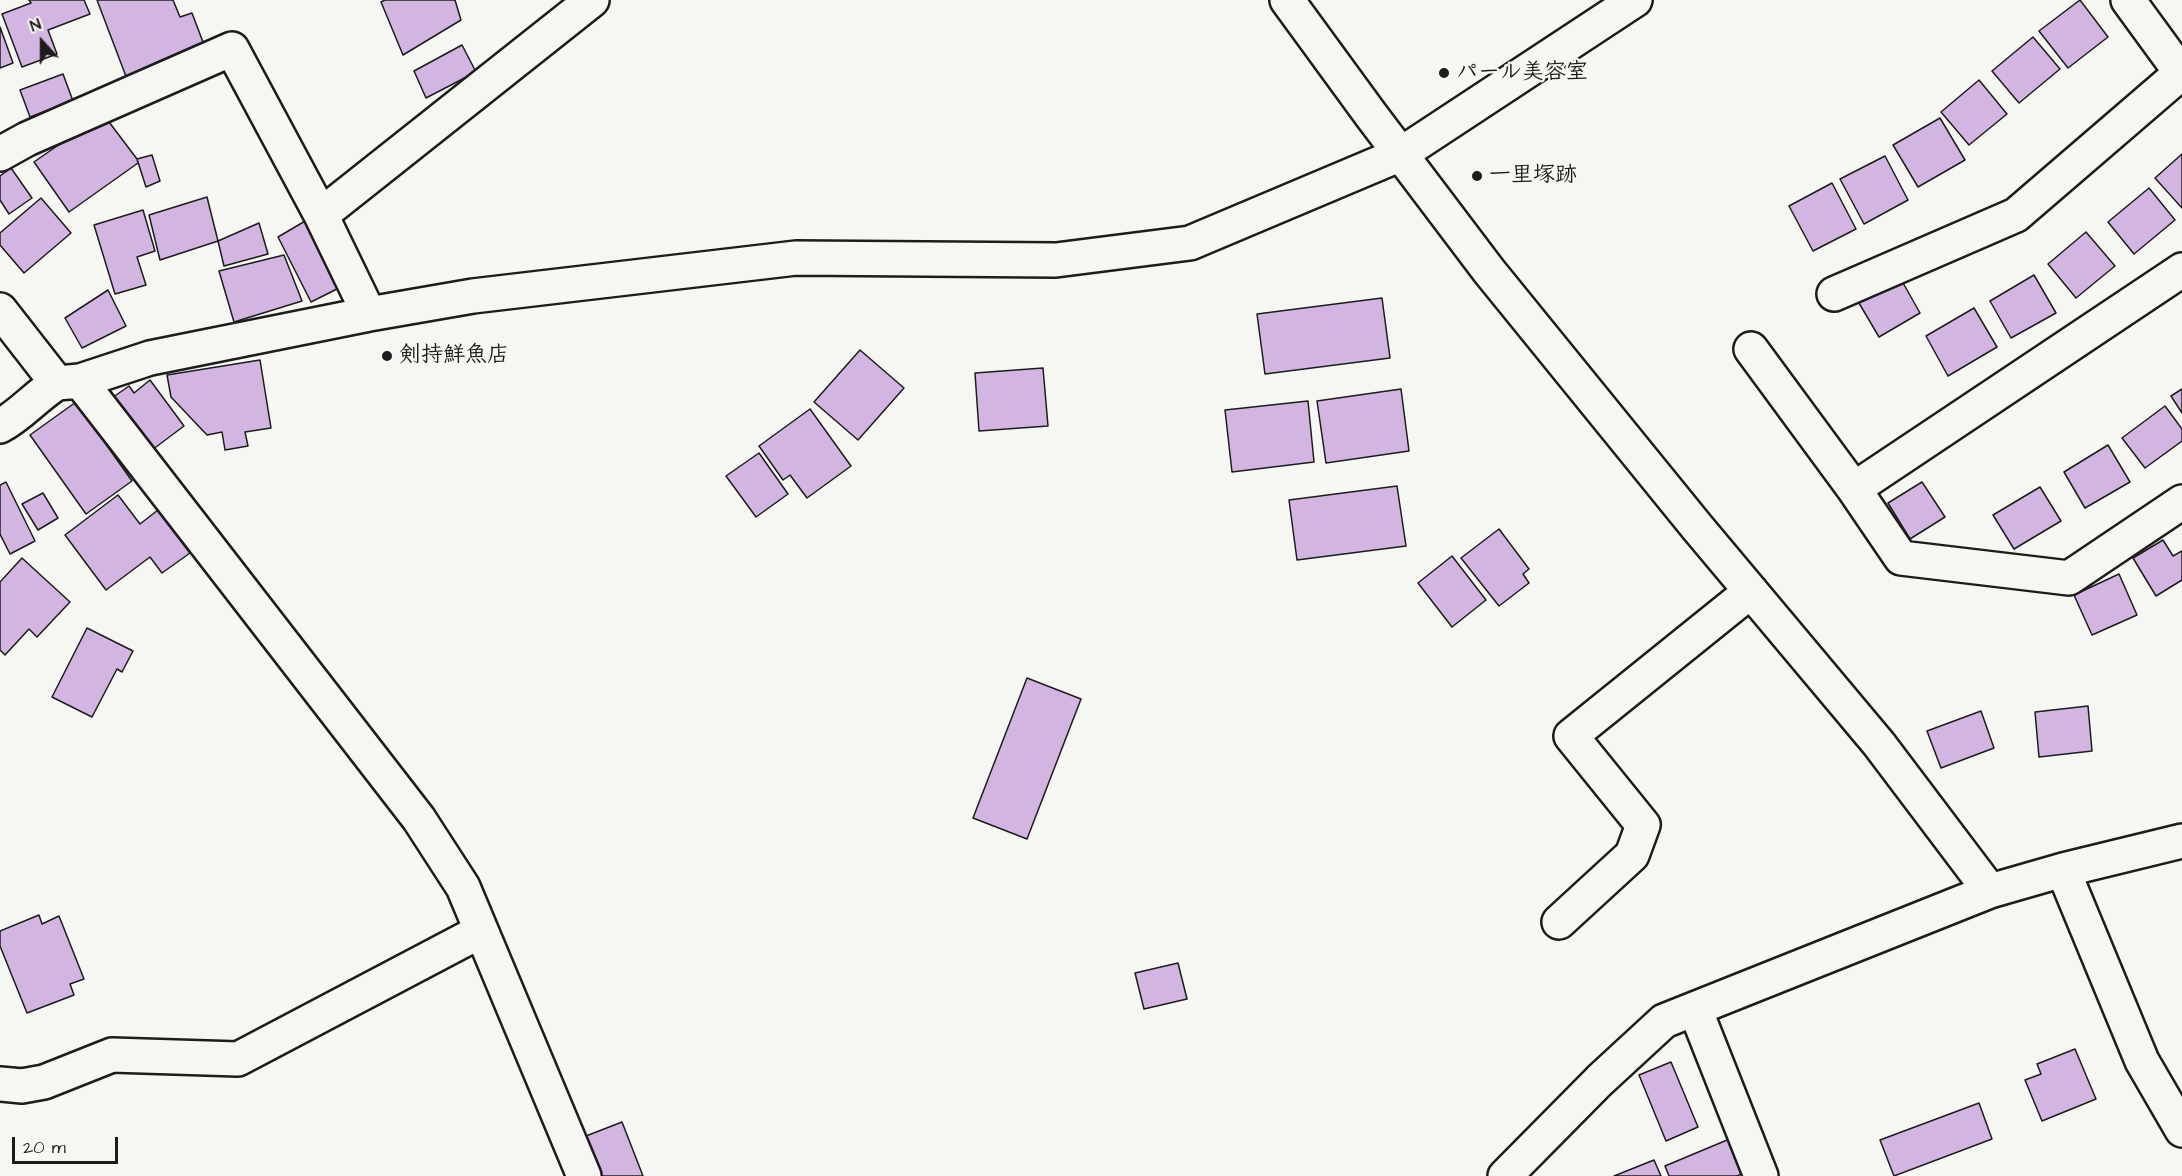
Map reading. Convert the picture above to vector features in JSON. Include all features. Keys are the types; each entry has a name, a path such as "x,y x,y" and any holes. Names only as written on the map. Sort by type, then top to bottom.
{"street":[{"path":"321,215 592,0"},
{"path":"1287,0 1489,271 1879,744 1989,891"},
{"path":"0,426 41,393 69,382 150,358 369,314 473,296 796,258 1056,260 1190,243 1401,154 1635,0"},
{"path":"1834,294 2016,215 2182,74 2134,3"},
{"path":"0,154 27,139 231,49 321,215 369,314"},
{"path":"1854,489 2182,270"},
{"path":"0,310 69,382 419,819 463,887 584,1176"},
{"path":"1751,349 1854,489 1901,558 2069,578 2182,502"},
{"path":"1559,922 1632,855 1643,825 1572,736 1751,591"},
{"path":"1505,1176 1600,1080 1664,1021 1989,891 2182,841"},
{"path":"2063,870 2142,1061 2182,1130"},
{"path":"0,1084 22,1086 44,1082 112,1055 238,1059 481,931"},
{"path":"1695,1009 1761,1176"}],"building":[{"path":"29,0 84,0 90,14 48,30 57,54 22,67 2,14 31,3"},
{"path":"97,0 173,0 180,17 192,13 206,50 127,79"},
{"path":"385,0 455,0 461,20 403,55 381,2"},
{"path":"2080,0 2108,37 2068,68 2039,31"},
{"path":"0,27 13,63 0,68"},
{"path":"2033,37 2060,69 2019,103 1992,71"},
{"path":"462,45 476,72 426,98 414,71"},
{"path":"63,74 73,101 30,117 20,90"},
{"path":"1979,80 2007,114 1969,145 1941,112"},
{"path":"103,114 138,163 69,212 34,162"},
{"path":"1940,118 1965,160 1918,187 1893,145"},
{"path":"2182,154 2182,208 2155,178"},
{"path":"152,155 160,181 146,187 137,159"},
{"path":"1885,156 1908,200 1864,224 1840,179"},
{"path":"11,168 32,198 9,214 0,200 0,176"},
{"path":"1832,183 1856,229 1813,251 1789,206"},
{"path":"2149,188 2175,220 2134,254 2108,222"},
{"path":"207,197 218,241 160,260 149,215"},
{"path":"41,198 71,233 24,273 0,245 0,233"},
{"path":"143,210 155,251 137,257 146,285 115,294 94,225"},
{"path":"312,217 345,285 311,302 278,237"},
{"path":"259,223 268,254 224,266 218,241"},
{"path":"2086,232 2115,266 2076,298 2048,264"},
{"path":"284,255 302,301 234,322 219,271"},
{"path":"1898,274 1920,313 1879,337 1856,298"},
{"path":"2034,275 2056,313 2011,338 1990,301"},
{"path":"108,290 126,326 82,348 65,318"},
{"path":"1382,298 1390,358 1265,374 1257,314"},
{"path":"1974,308 1997,347 1948,376 1926,336"},
{"path":"860,350 904,388 858,440 814,402"},
{"path":"260,360 271,428 245,432 248,446 225,450 222,432 207,435 171,397 167,375"},
{"path":"1043,368 1048,426 979,431 975,373"},
{"path":"150,380 184,426 148,453 109,400 129,386 134,393"},
{"path":"1401,389 1409,451 1326,463 1317,401"},
{"path":"2182,389 2182,413 2171,396"},
{"path":"1308,401 1314,462 1232,472 1225,410"},
{"path":"76,402 132,481 86,514 30,435"},
{"path":"2165,406 2182,429 2182,441 2145,468 2122,438"},
{"path":"810,409 851,466 807,498 790,475 783,480 759,446"},
{"path":"2108,445 2130,482 2085,508 2064,472"},
{"path":"759,453 788,494 756,517 726,476"},
{"path":"6,482 35,541 10,554 0,534 0,485"},
{"path":"1922,482 1945,517 1910,539 1888,503"},
{"path":"1397,486 1406,546 1297,560 1289,500"},
{"path":"2040,487 2061,521 2014,549 1993,515"},
{"path":"43,493 58,518 38,530 22,504"},
{"path":"118,495 140,524 158,510 190,553 162,573 150,557 106,590 65,535"},
{"path":"1499,529 1529,569 1523,574 1529,583 1499,606 1461,558"},
{"path":"2163,540 2173,556 2182,551 2182,580 2156,596 2133,558"},
{"path":"1452,556 1486,600 1452,627 1418,583"},
{"path":"22,558 70,602 37,637 29,629 5,655 0,650 0,582"},
{"path":"2119,574 2137,615 2092,635 2074,595"},
{"path":"87,628 133,651 122,672 117,669 92,717 52,697"},
{"path":"1027,678 1081,699 1027,839 973,818"},
{"path":"2088,706 2092,751 2039,757 2035,712"},
{"path":"1981,711 1994,748 1941,768 1927,731"},
{"path":"39,915 42,924 59,916 84,979 70,984 74,995 27,1013 0,946 0,931"},
{"path":"1178,963 1187,999 1144,1009 1135,973"},
{"path":"2075,1049 2096,1099 2042,1121 2025,1080 2041,1074 2037,1064"},
{"path":"1671,1062 1698,1127 1666,1141 1639,1075"},
{"path":"1979,1103 1992,1139 1894,1176 1880,1140"},
{"path":"622,1122 643,1176 601,1176 586,1136"},
{"path":"1739,1135 1753,1169 1737,1176 1669,1176 1665,1166"},
{"path":"1654,1160 1661,1176 1614,1176"}],"place":[{"name":"パール美容室","path":"1444,73"},
{"name":"一里塚跡","path":"1477,176"},
{"name":"剣持鮮魚店","path":"387,356"}]}
